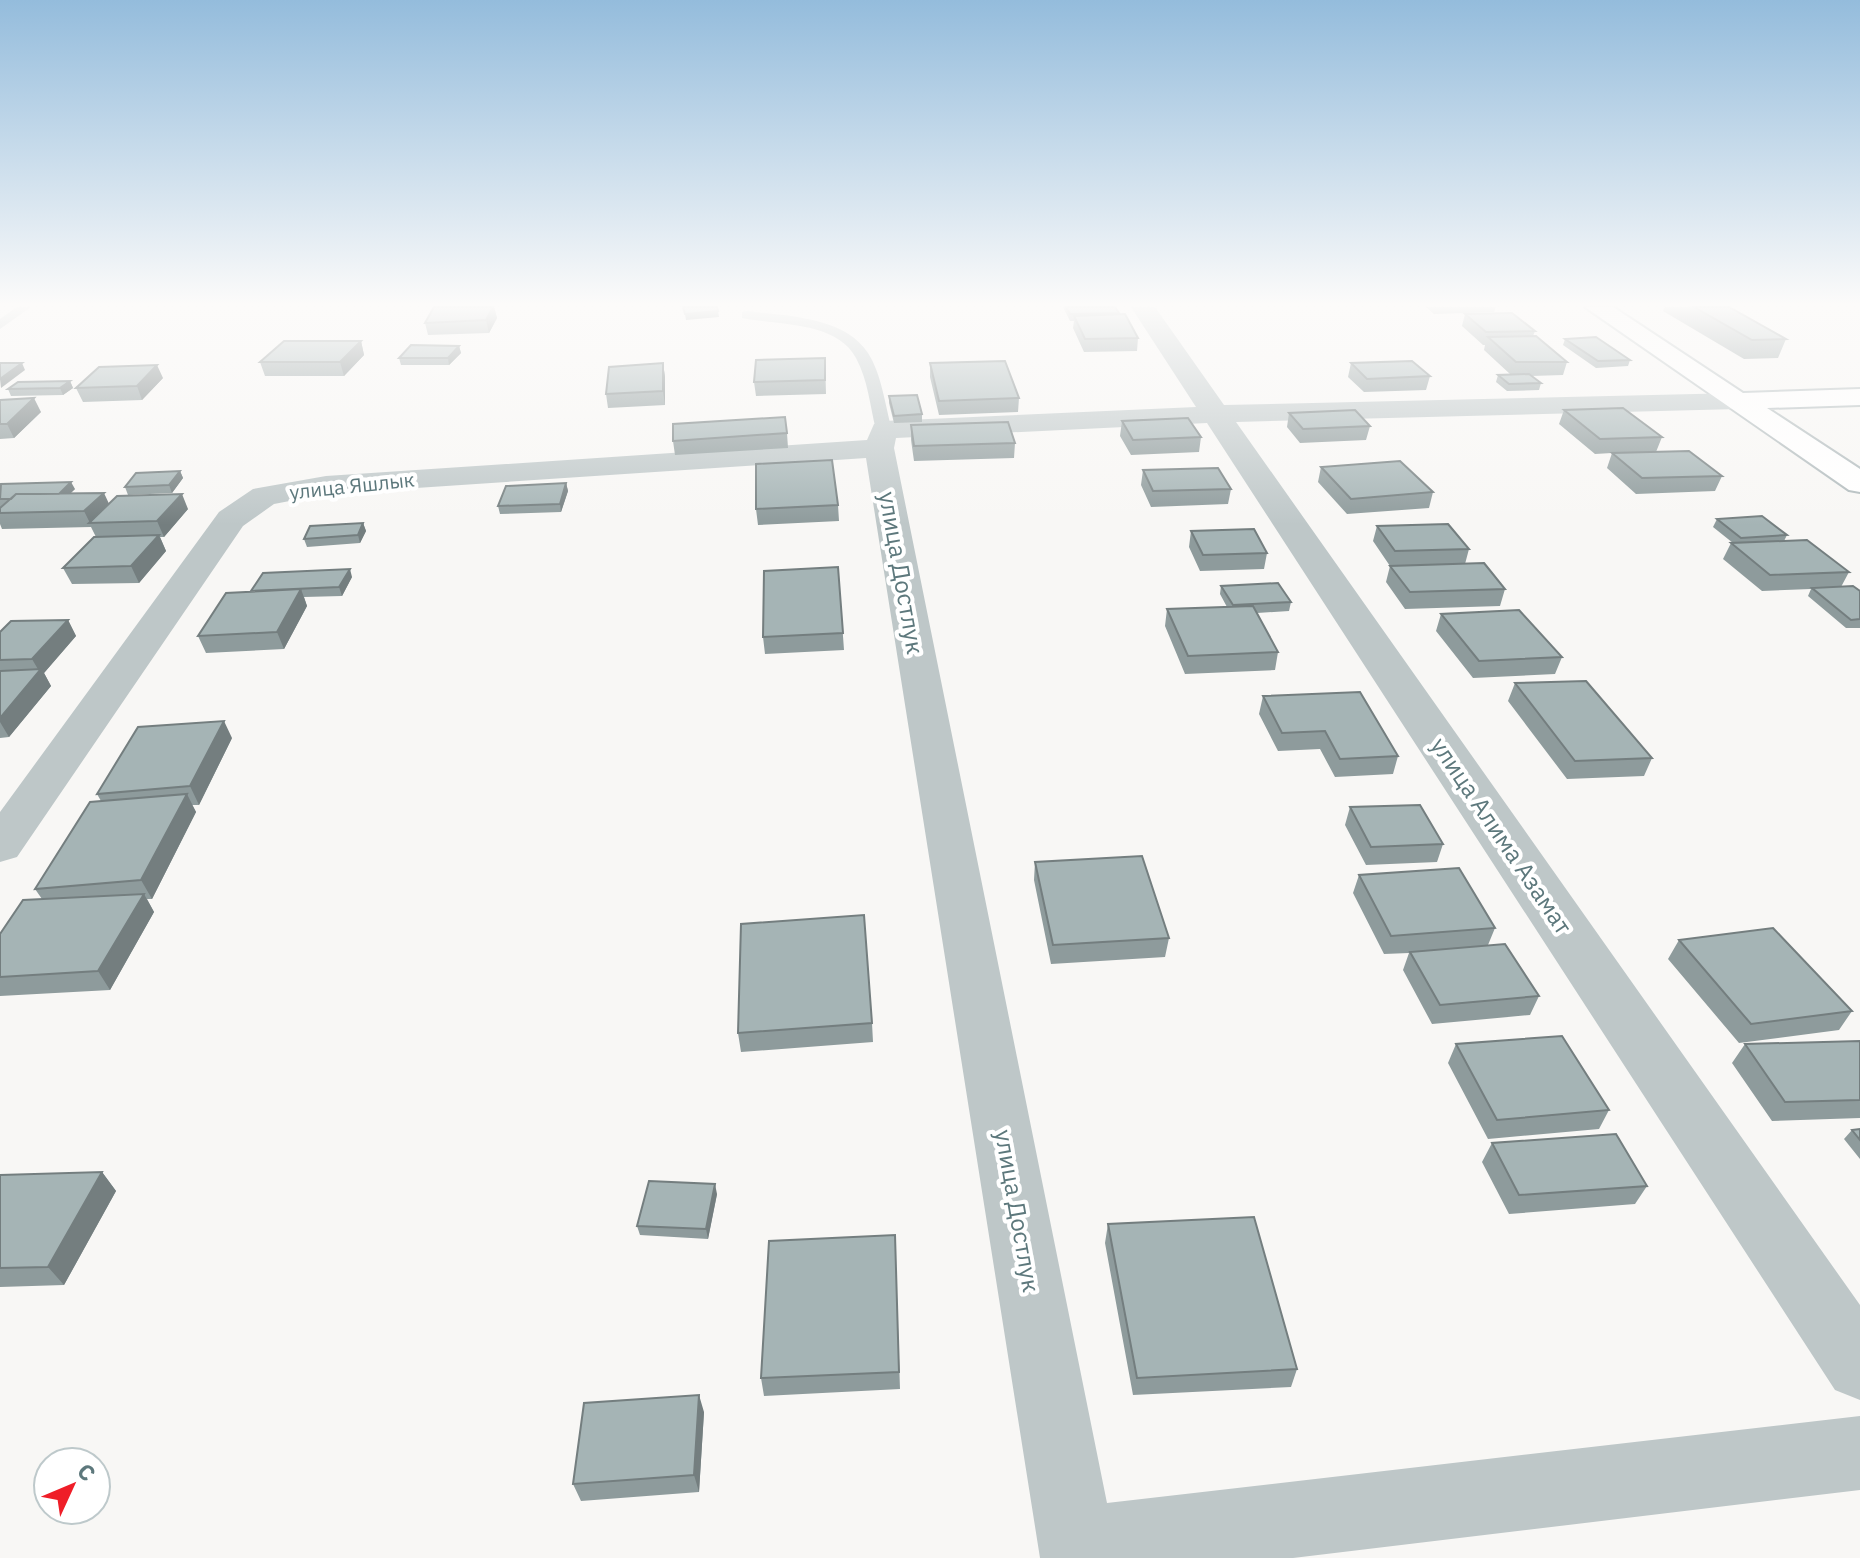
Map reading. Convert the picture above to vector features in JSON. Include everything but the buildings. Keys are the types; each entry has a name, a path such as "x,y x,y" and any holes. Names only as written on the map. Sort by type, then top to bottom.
{"main road":[{"path":"1706,380 1860,483"},
{"path":"1738,401 1860,397"}],"street":[{"name":"улица Алима Азамат","path":"1193,380 1860,1365"},
{"path":"881,439 1216,414 1738,401"},
{"name":"улица Яшлык","path":"0,846 231,519 264,496 326,485 881,439"},
{"name":"улица Достлук","path":"881,439 1078,1551"},
{"path":"1078,1551 1860,1453"}],"lane":[{"path":"868,380 881,439"}]}
